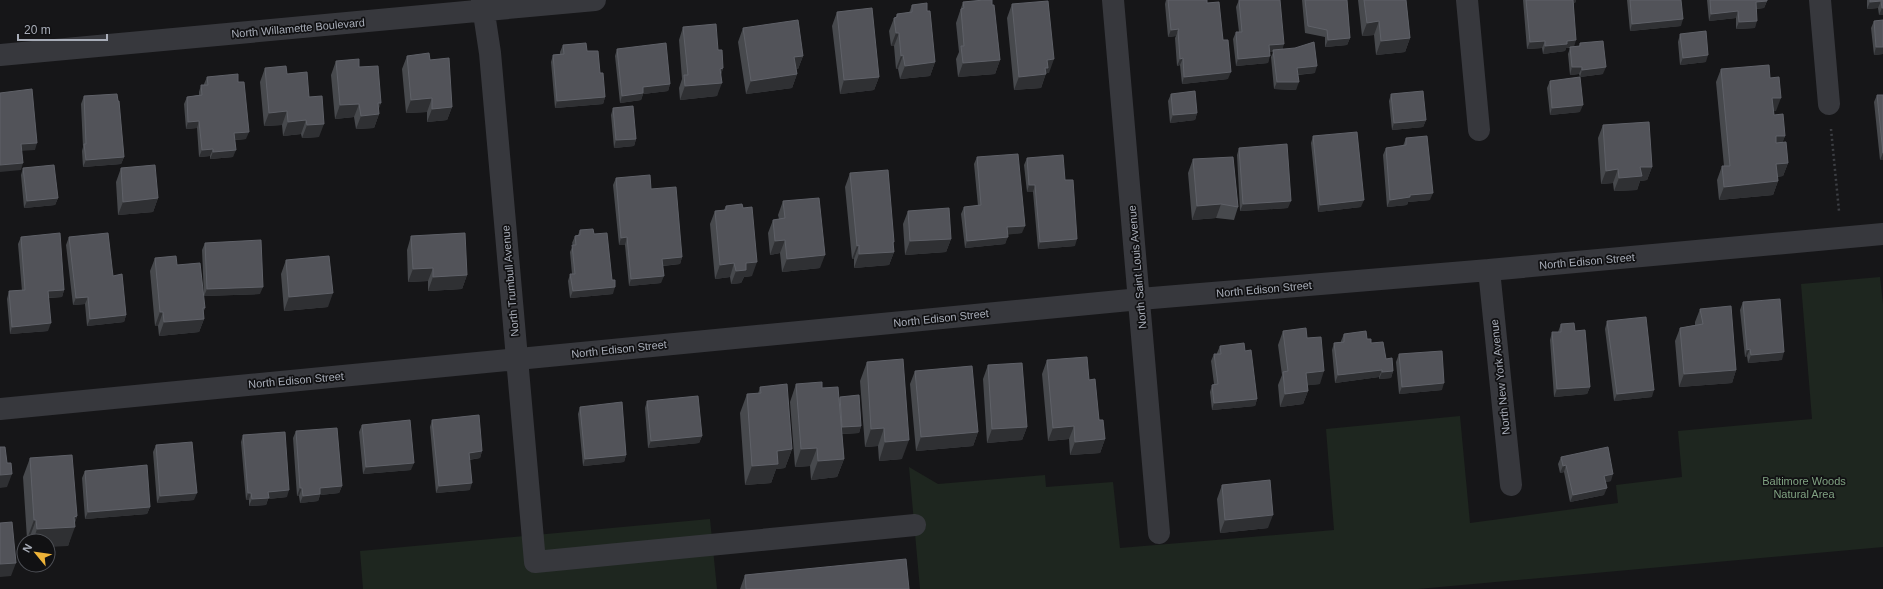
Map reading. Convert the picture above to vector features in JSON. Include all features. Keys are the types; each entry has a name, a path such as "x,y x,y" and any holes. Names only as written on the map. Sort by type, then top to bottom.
{"street":[{"name":"North Willamette Boulevard","path":"0,55 483,5 595,0"},
{"name":"North Saint Louis Avenue","path":"1113,0 1159,533"},
{"path":"1467,0 1479,130"},
{"path":"1820,0 1829,104"},
{"name":"North Trumbull Avenue","path":"483,5 490,54 535,562 915,525"},
{"name":"North Edison Street","path":"0,409 1140,299 1488,270 1883,234"},
{"name":"North New York Avenue","path":"1488,270 1511,485"}],"path":[{"path":"1833,149 1837,193"}],"green space":[{"name":"Baltimore Woods Natural Area","path":"1880,277 1883,304 1883,547 1418,589 920,589 909,467 938,484 1045,475 1046,487 1113,482 1120,548 1334,530 1326,429 1460,416 1470,523 1618,503 1616,485 1682,477 1678,431 1812,419 1801,284"},
{"path":"710,519 717,589 363,589 360,551"}],"building":[{"path":"992,0 992,5 994,5 1000,60 963,63 961,46 964,46 961,9 964,8 963,2"},
{"path":"1168,0 1207,0 1207,3 1219,2 1223,40 1228,40 1231,72 1184,77 1183,58 1180,59 1179,29 1171,30"},
{"path":"1239,0 1280,0 1284,44 1269,45 1270,56 1238,59 1236,32 1242,32"},
{"path":"1305,0 1347,0 1350,38 1328,40 1327,30 1308,26"},
{"path":"1364,0 1406,0 1410,38 1381,41 1379,21 1367,23"},
{"path":"1526,0 1573,0 1576,40 1567,41 1567,44 1545,46 1545,41 1530,42"},
{"path":"1630,0 1681,0 1683,19 1632,24"},
{"path":"1710,0 1767,1 1756,2 1757,21 1739,22 1738,11 1711,14"},
{"path":"1870,0 1883,0 1883,8 1881,1 1870,2"},
{"path":"1048,1 1054,59 1047,60 1048,68 1045,68 1046,74 1019,77 1012,4"},
{"path":"927,3 927,11 930,11 935,62 905,66 903,55 901,56 899,33 896,33 894,18 897,17 897,14 912,12 912,5"},
{"path":"872,8 879,77 844,80 837,12"},
{"path":"798,20 803,56 794,57 797,74 751,81 743,28"},
{"path":"1883,20 1883,47 1876,47 1874,21"},
{"path":"716,24 718,50 722,50 723,68 720,69 722,83 685,86 684,75 688,75 683,27"},
{"path":"1706,31 1708,55 1683,58 1680,34"},
{"path":"1603,41 1606,67 1582,70 1582,67 1572,67 1570,47 1580,46 1580,43"},
{"path":"1314,42 1317,66 1297,68 1299,82 1277,82 1273,50 1295,48"},
{"path":"586,43 587,51 598,51 600,73 603,73 605,97 557,101 553,55 564,54 563,45"},
{"path":"666,43 670,84 643,87 643,93 622,96 617,49"},
{"path":"429,53 430,60 449,58 452,107 432,109 432,98 411,100 407,56"},
{"path":"359,59 359,67 378,66 381,103 378,103 379,114 361,116 359,104 340,105 336,61"},
{"path":"1769,65 1770,78 1779,77 1781,98 1772,98 1774,115 1783,114 1785,136 1776,136 1776,143 1786,142 1788,163 1776,164 1778,181 1724,187 1722,166 1730,166 1721,69"},
{"path":"286,66 287,74 307,72 309,97 322,96 324,124 307,125 306,120 288,122 287,111 269,113 265,68"},
{"path":"238,74 238,82 244,82 249,132 234,133 236,150 213,152 213,149 202,150 199,121 188,122 187,97 202,95 201,85 208,85 207,77"},
{"path":"1580,77 1583,105 1552,108 1550,81"},
{"path":"32,89 37,143 21,144 23,163 0,165 0,93"},
{"path":"1195,91 1197,113 1173,115 1171,94"},
{"path":"1423,91 1426,120 1394,123 1391,94"},
{"path":"117,94 119,101 124,157 86,160 84,144 86,144 84,96"},
{"path":"1877,95 1883,95 1883,153"},
{"path":"633,106 636,139 616,140 613,108"},
{"path":"1649,122 1652,167 1640,167 1642,176 1619,178 1618,169 1606,171 1603,125"},
{"path":"1357,132 1364,200 1320,205 1313,136"},
{"path":"1427,136 1433,193 1410,195 1410,197 1390,200 1386,148 1406,145 1406,138"},
{"path":"1287,144 1291,201 1243,204 1239,148"},
{"path":"1018,154 1025,226 1007,227 1008,237 967,241 964,207 981,205 977,157"},
{"path":"1063,155 1065,180 1073,180 1077,239 1040,242 1035,185 1029,185 1027,158"},
{"path":"1233,157 1238,207 1221,204 1197,206 1193,159"},
{"path":"54,165 58,198 27,201 23,168"},
{"path":"155,165 158,198 123,202 121,168"},
{"path":"888,170 894,252 859,254 850,173"},
{"path":"650,175 651,189 676,187 682,257 662,259 664,276 631,279 627,237 621,238 616,178"},
{"path":"819,198 825,255 787,259 785,240 775,241 773,220 785,218 783,201"},
{"path":"742,204 743,208 752,207 757,262 746,263 746,270 736,271 734,263 720,265 715,211 726,210 726,206"},
{"path":"949,208 951,239 910,241 908,211"},
{"path":"593,229 594,234 607,233 612,280 615,280 615,287 573,291 570,274 575,274 572,245 576,245 575,236 580,235 580,230"},
{"path":"60,233 64,290 48,291 51,323 12,327 9,291 25,290 21,237"},
{"path":"108,233 113,276 122,274 126,315 90,319 88,297 76,298 69,237"},
{"path":"465,233 467,275 433,277 433,268 413,269 411,236"},
{"path":"261,240 263,287 207,289 205,243"},
{"path":"176,256 177,265 200,263 205,308 203,308 204,319 164,322 163,312 160,312 155,258"},
{"path":"329,256 333,293 289,297 286,260"},
{"path":"1780,299 1784,352 1751,355 1750,349 1747,350 1743,302"},
{"path":"1731,306 1736,370 1684,374 1680,328 1703,324 1700,309"},
{"path":"1646,317 1654,390 1617,394 1607,321"},
{"path":"1574,323 1575,331 1585,330 1590,387 1557,389 1552,332 1561,332 1561,324"},
{"path":"1306,328 1307,338 1321,337 1324,371 1306,373 1308,391 1285,394 1283,372 1288,371 1283,331"},
{"path":"1366,331 1367,339 1371,339 1371,343 1383,342 1386,359 1392,358 1393,371 1382,372 1382,370 1338,375 1334,343 1344,342 1344,334"},
{"path":"1244,343 1245,351 1251,350 1257,399 1214,403 1212,385 1218,384 1214,354 1221,354 1220,346"},
{"path":"1442,351 1444,383 1402,387 1399,354"},
{"path":"1087,357 1089,380 1095,379 1099,420 1103,420 1105,439 1075,442 1074,426 1053,428 1047,360"},
{"path":"903,359 909,440 885,442 884,428 871,429 867,362"},
{"path":"1022,363 1027,427 992,429 988,365"},
{"path":"972,366 978,432 921,437 915,371"},
{"path":"822,382 822,388 838,387 844,459 818,461 817,448 801,449 796,384"},
{"path":"787,384 792,449 777,451 778,464 752,466 747,394 761,393 760,387"},
{"path":"859,395 861,426 842,427 840,397"},
{"path":"698,396 702,436 651,441 647,401"},
{"path":"622,402 626,455 585,459 580,407"},
{"path":"479,415 482,451 469,453 472,483 439,486 432,420"},
{"path":"410,420 414,463 366,467 362,425"},
{"path":"337,428 342,486 320,488 320,494 303,496 302,488 300,488 296,431"},
{"path":"285,432 289,490 268,492 269,498 252,499 251,493 248,493 243,435"},
{"path":"192,442 197,493 160,496 156,445"},
{"path":"0,447 5,447 7,463 11,463 12,474 0,475"},
{"path":"1608,447 1613,474 1604,476 1607,488 1573,495 1566,465 1563,466 1561,457"},
{"path":"72,455 77,516 74,517 75,527 37,529 36,520 34,520 30,458"},
{"path":"147,465 150,507 88,512 85,471"},
{"path":"1270,480 1273,515 1225,520 1222,485"},
{"path":"12,522 16,563 0,564 0,523"},
{"path":"906,559 909,589 746,589 745,575"}]}
